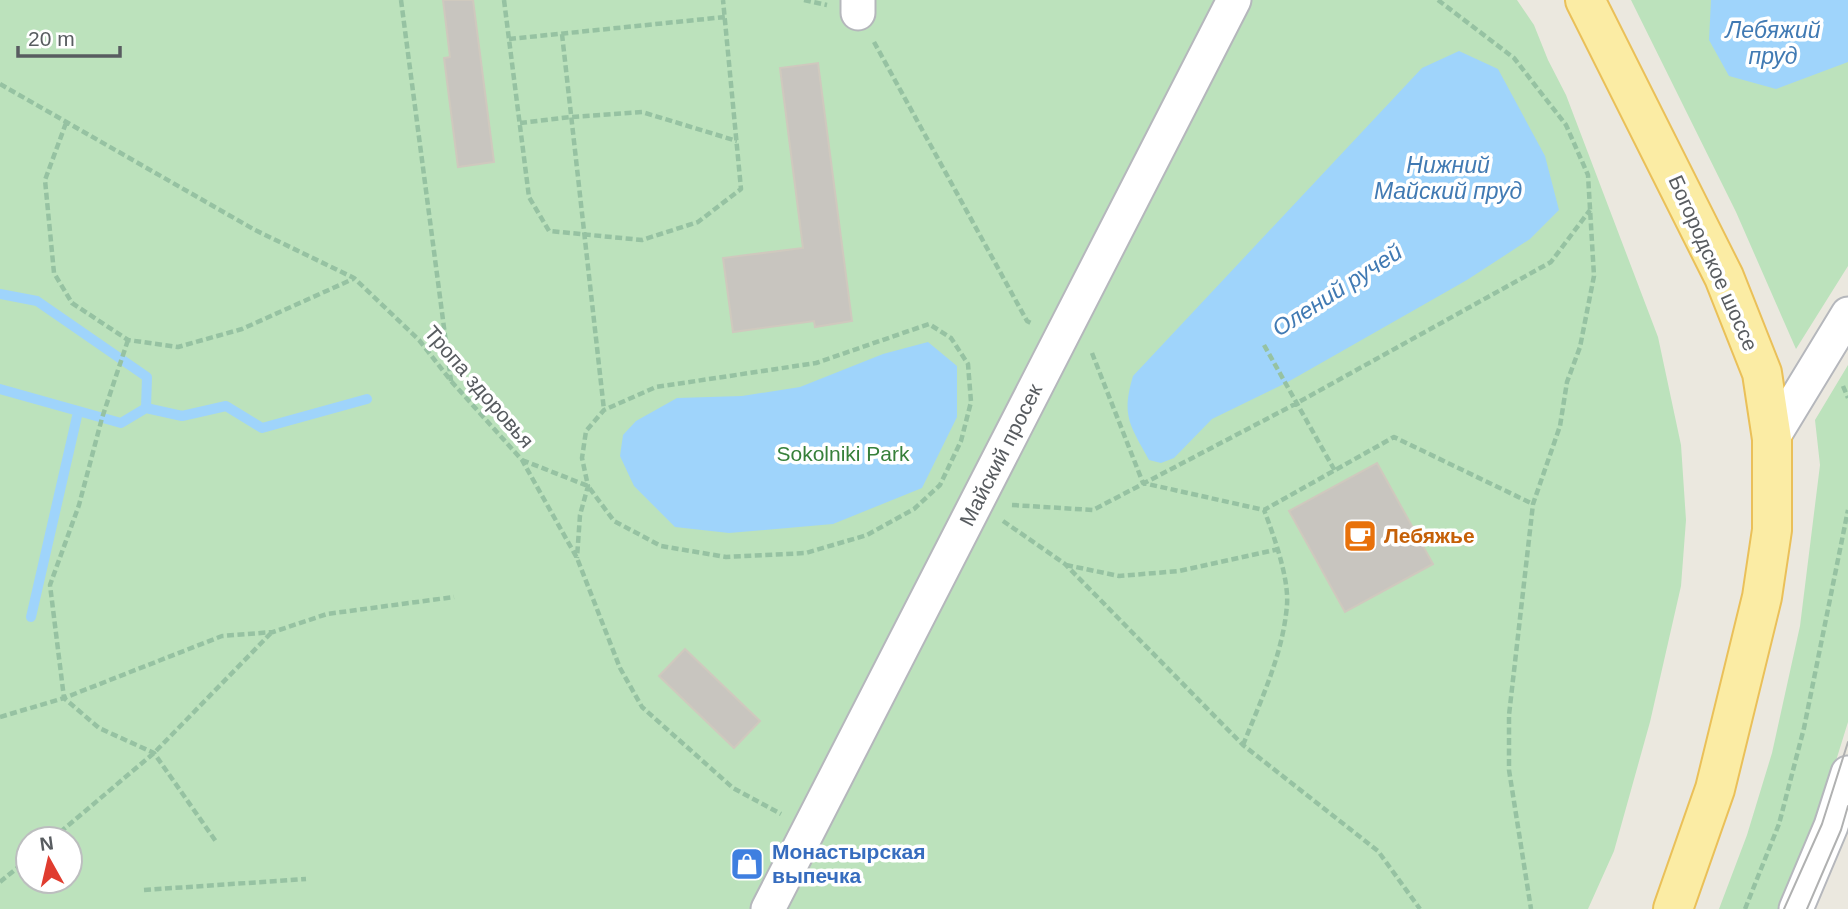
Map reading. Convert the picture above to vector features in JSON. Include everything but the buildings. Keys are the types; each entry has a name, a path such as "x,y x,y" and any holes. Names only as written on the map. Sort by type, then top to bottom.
{"main road":[{"name":"Богородское шоссе","path":"1585,0 1724,277 1762,373 1772,439 1772,530 1762,597 1715,789 1673,909"}],"street":[{"name":"Майский просек","path":"768,909 1234,0"},
{"path":"1772,439 1848,314"},
{"path":"1796,909 1831,826 1848,773"}],"path":[{"path":"401,0 451,381"},
{"path":"504,0 529,197 548,231 642,240 698,222 741,189 723,0"},
{"path":"804,0 858,6 1027,321"},
{"path":"1438,0 1514,58 1566,125 1588,175 1594,276 1580,347 1567,382 1560,426 1533,504 1509,715 1509,770 1531,909"},
{"path":"509,39 725,17"},
{"path":"562,34 604,410"},
{"name":"Тропа здоровья","path":"0,85 255,230 354,278 419,340 451,381 522,460 577,558 620,668 642,707 733,788 809,830"},
{"path":"520,123 642,113 737,141"},
{"path":"66,123 45,180 54,273 72,303 128,340 178,347 242,329 354,278"},
{"path":"976,503 1093,510 1297,403 1552,262 1590,210"},
{"path":"929,324 951,338 968,364 971,402 961,441 940,485 914,509 867,535 806,553 726,557 661,546 614,520 588,486 582,458 586,431 604,410 656,387 816,363 929,324"},
{"path":"1062,337 1090,349 1143,483"},
{"path":"128,340 102,418 79,505 50,586 64,698 99,728 154,753 217,843"},
{"path":"1264,345 1335,471"},
{"path":"1143,483 1264,510 1394,437 1533,504"},
{"path":"522,460 588,486"},
{"path":"577,558 580,515 588,486"},
{"path":"976,503 1065,564 1243,746 1378,851 1420,909"},
{"path":"1243,746 1275,664 1287,603 1279,549 1264,510"},
{"path":"1745,909 1779,824 1801,740 1848,510"},
{"path":"1065,564 1119,576 1179,571 1279,549"},
{"path":"0,717 64,698 222,636 273,632 327,614 454,597"},
{"path":"69,825 154,753 273,632"},
{"path":"0,882 14,870"},
{"path":"144,890 306,879"}],"green space":[{"name":"Sokolniki Park","path":"0,0 1517,0 1534,25 1566,95 1658,337 1681,445 1686,520 1681,586 1650,722 1614,851 1588,909 0,909"},
{"path":"1631,0 1848,0 1848,266 1796,349 1736,212"},
{"path":"1848,365 1848,722 1817,822 1780,909 1719,909 1747,835 1772,753 1800,626 1820,465 1815,420"}],"water":[{"name":"Лебяжий пруд","path":"1711,0 1848,0 1848,62 1776,89 1729,76 1709,40"},
{"name":"Нижний Майский пруд","path":"1459,51 1498,69 1545,156 1559,210 1530,239 1467,280 1286,383 1212,419 1174,458 1161,463 1149,460 1129,420 1129,390 1133,376 1422,68"},
{"path":"928,342 957,366 957,417 922,488 833,524 729,533 675,527 634,486 620,456 623,435 636,421 677,398 742,396 800,387 883,354"}],"waterway":[{"name":"Олений ручей","path":"0,294 37,301 147,377 146,408 182,416 226,406 262,428 367,399"},
{"path":"0,389 121,423 146,408"},
{"path":"31,617 78,412"}],"tram line":[{"path":"1784,909 1822,824 1848,742"},
{"path":"1807,909 1841,830 1848,806"}],"place":[{"name":"Лебяжье","path":"1360,536"},
{"name":"Монастырская выпечка","path":"747,864"}]}
